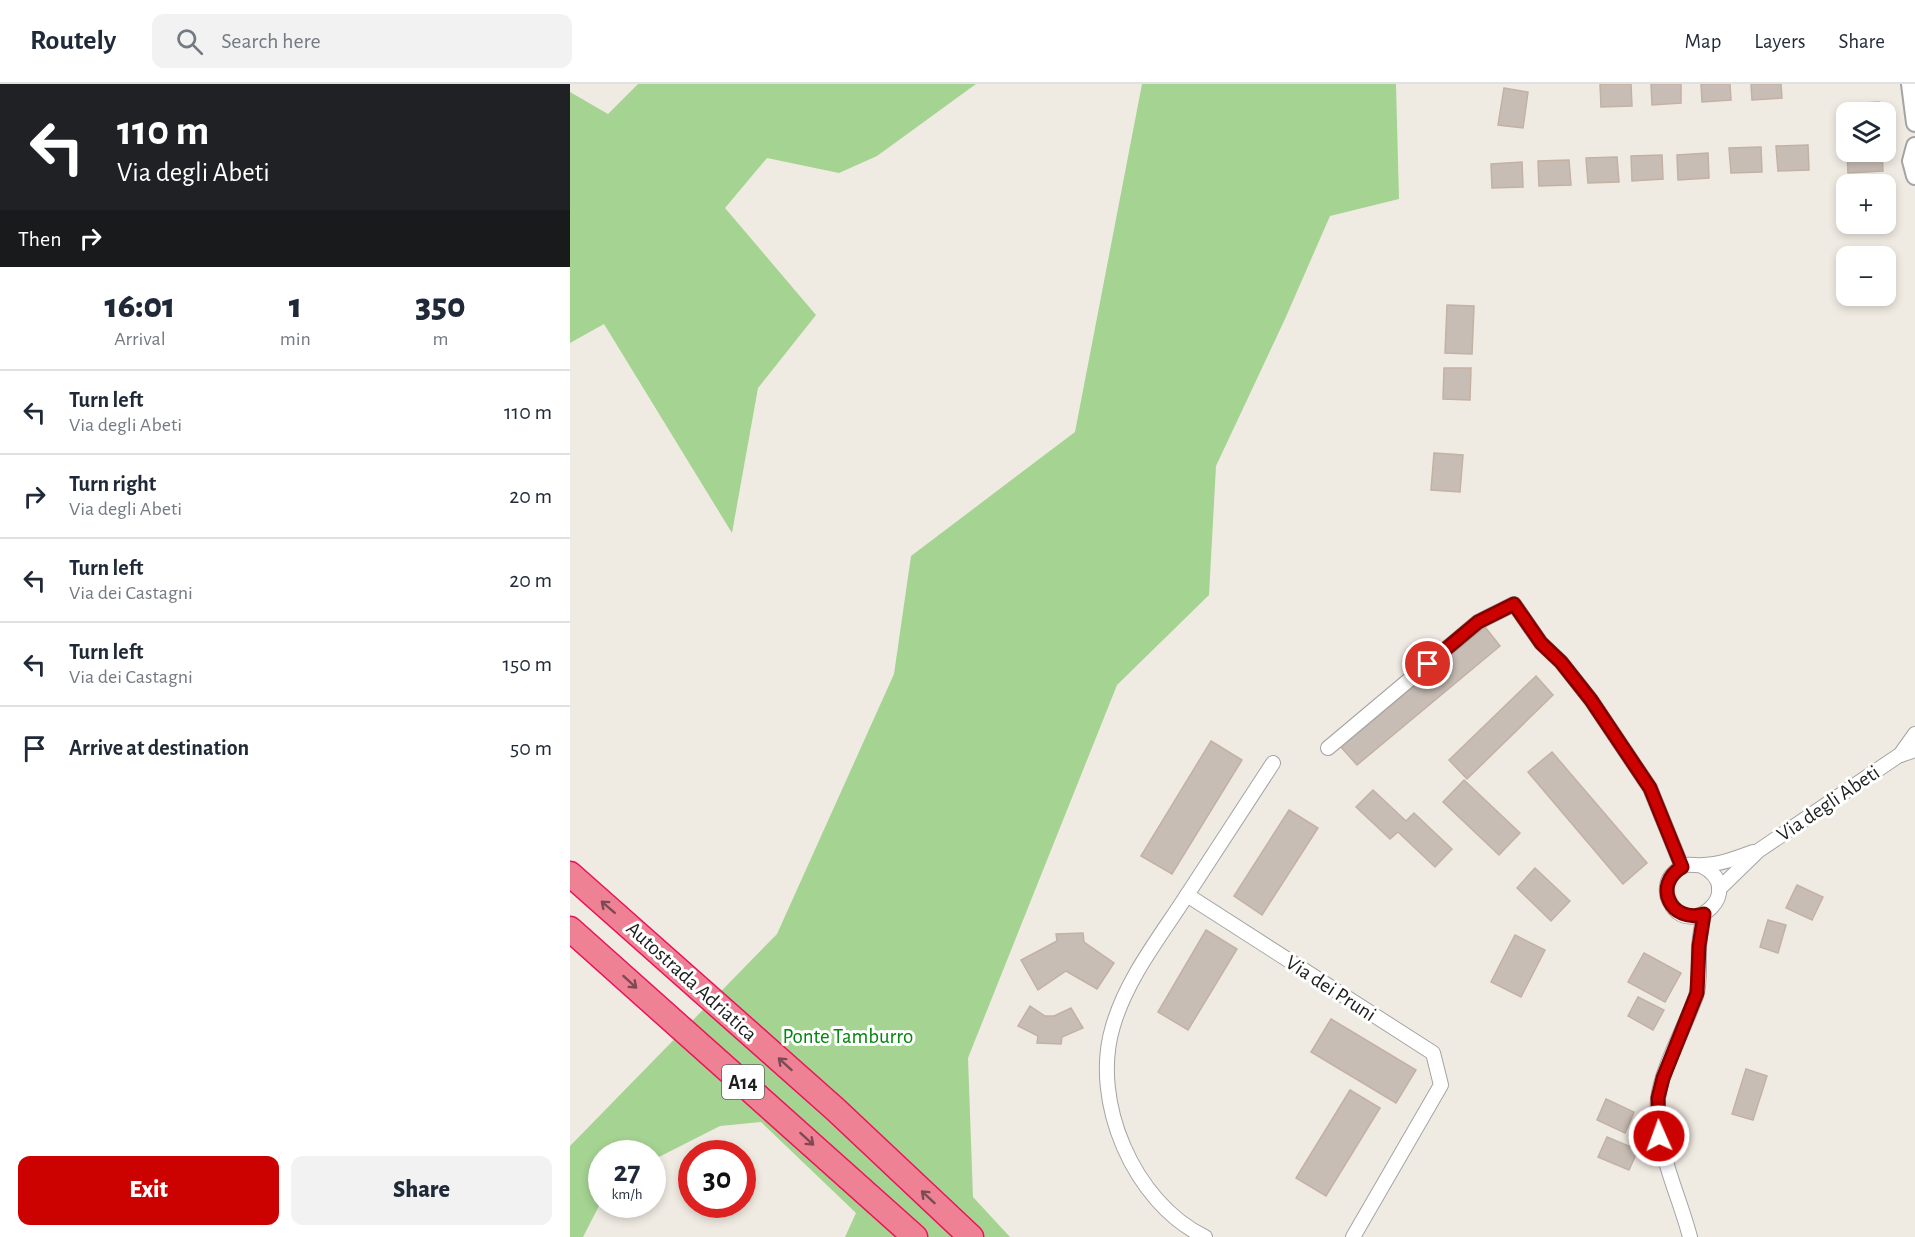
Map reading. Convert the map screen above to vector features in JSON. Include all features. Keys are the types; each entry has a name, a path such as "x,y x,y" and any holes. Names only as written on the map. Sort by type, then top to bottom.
{"highway":[{"name":"Autostrada Adriatica","path":"570,874 835,1109 971,1237"},
{"name":"Autostrada Adriatica","path":"570,929 915,1237"}],"street":[{"path":"1912,94 1915,123"},
{"path":"1915,146 1911,161 1915,176"},
{"path":"1328,748 1478,622 1514,604 1541,643 1561,662 1591,700 1650,788 1682,867"},
{"name":"Via degli Abeti","path":"1898,756 1915,734"},
{"name":"Via degli Abeti","path":"1690,1237 1661,1144 1658,1098 1663,1078 1697,993 1699,946 1704,914 1715,904 1719,889 1758,850 1898,756 1915,750"},
{"path":"1204,1237 1161,1206 1135,1171 1119,1135 1109,1100 1107,1057 1112,1028 1121,1002 1137,973 1273,763"},
{"name":"Via degli Abeti","path":"1699,946 1684,915 1672,906 1667,892 1671,877 1682,867 1724,862 1758,850"},
{"path":"1702,866 1714,875 1719,889"},
{"name":"Via dei Pruni","path":"1187,895 1433,1053 1441,1085 1353,1237"},
{"path":"1684,915 1704,914"}],"green space":[{"path":"638,84 976,84 877,156 839,173 767,158 725,208 816,315 758,388 732,533 604,324 570,343 570,92 608,114"},
{"name":"Ponte Tamburro","path":"1142,84 1396,84 1399,199 1330,216 1216,466 1209,595 1117,685 968,1058 973,1197 1010,1237 845,1237 856,1213 761,1122 720,1126 692,1140 678,1140 678,1147 666,1153 666,1140 588,1140 588,1218 593,1218 583,1237 570,1237 570,1146 777,934 894,674 911,556 1075,432"}],"building":[{"path":"1600,84 1631,84 1632,106 1601,107"},
{"path":"1651,84 1681,84 1681,103 1652,105"},
{"path":"1701,84 1730,84 1731,100 1702,102"},
{"path":"1751,84 1781,84 1782,98 1752,100"},
{"path":"1504,88 1528,92 1523,128 1498,125"},
{"path":"1808,145 1809,170 1778,171 1776,146"},
{"path":"1761,147 1762,172 1731,173 1729,148"},
{"path":"1708,153 1709,178 1678,180 1677,155"},
{"path":"1662,155 1663,179 1632,181 1631,156"},
{"path":"1617,157 1619,182 1588,183 1586,158"},
{"path":"1569,160 1571,185 1539,186 1538,161"},
{"path":"1522,162 1523,187 1492,188 1491,164"},
{"path":"1847,162 1883,162 1883,171 1848,173"},
{"path":"1447,305 1474,306 1472,354 1445,353"},
{"path":"1444,368 1471,368 1470,400 1443,399"},
{"path":"1434,453 1463,455 1460,492 1431,490"},
{"path":"1485,627 1500,646 1357,765 1341,747"},
{"path":"1536,676 1553,695 1467,779 1449,760"},
{"path":"1211,741 1242,760 1172,874 1141,856"},
{"path":"1552,752 1647,863 1623,884 1528,772"},
{"path":"1464,780 1520,833 1499,855 1443,802"},
{"path":"1373,790 1406,821 1414,813 1452,849 1435,867 1398,832 1390,839 1356,807"},
{"path":"1289,810 1318,828 1262,915 1234,896"},
{"path":"1535,868 1570,901 1551,921 1517,888"},
{"path":"1797,885 1823,897 1812,920 1786,908"},
{"path":"1768,920 1786,925 1778,953 1760,947"},
{"path":"1206,930 1237,949 1188,1030 1158,1012"},
{"path":"1083,933 1084,942 1114,963 1097,989 1066,971 1038,990 1021,960 1057,941 1056,934"},
{"path":"1515,935 1545,950 1521,997 1491,982"},
{"path":"1644,953 1681,973 1665,1002 1628,982"},
{"path":"1638,997 1664,1010 1653,1030 1628,1016"},
{"path":"1030,1006 1045,1016 1054,1016 1071,1008 1083,1028 1062,1037 1061,1044 1037,1043 1038,1036 1018,1026"},
{"path":"1331,1019 1416,1070 1396,1103 1311,1052"},
{"path":"1746,1069 1767,1076 1753,1120 1732,1114"},
{"path":"1350,1090 1380,1108 1326,1196 1296,1178"},
{"path":"1606,1099 1634,1112 1625,1133 1597,1120"},
{"path":"1607,1137 1638,1150 1629,1170 1598,1157"}],"route":[{"path":"1428,664 1478,622 1514,604 1541,643 1561,662 1591,700 1650,788 1682,867 1668,881 1669,901 1684,915 1704,914 1699,946 1697,993 1663,1078 1658,1098 1659,1136"}]}
